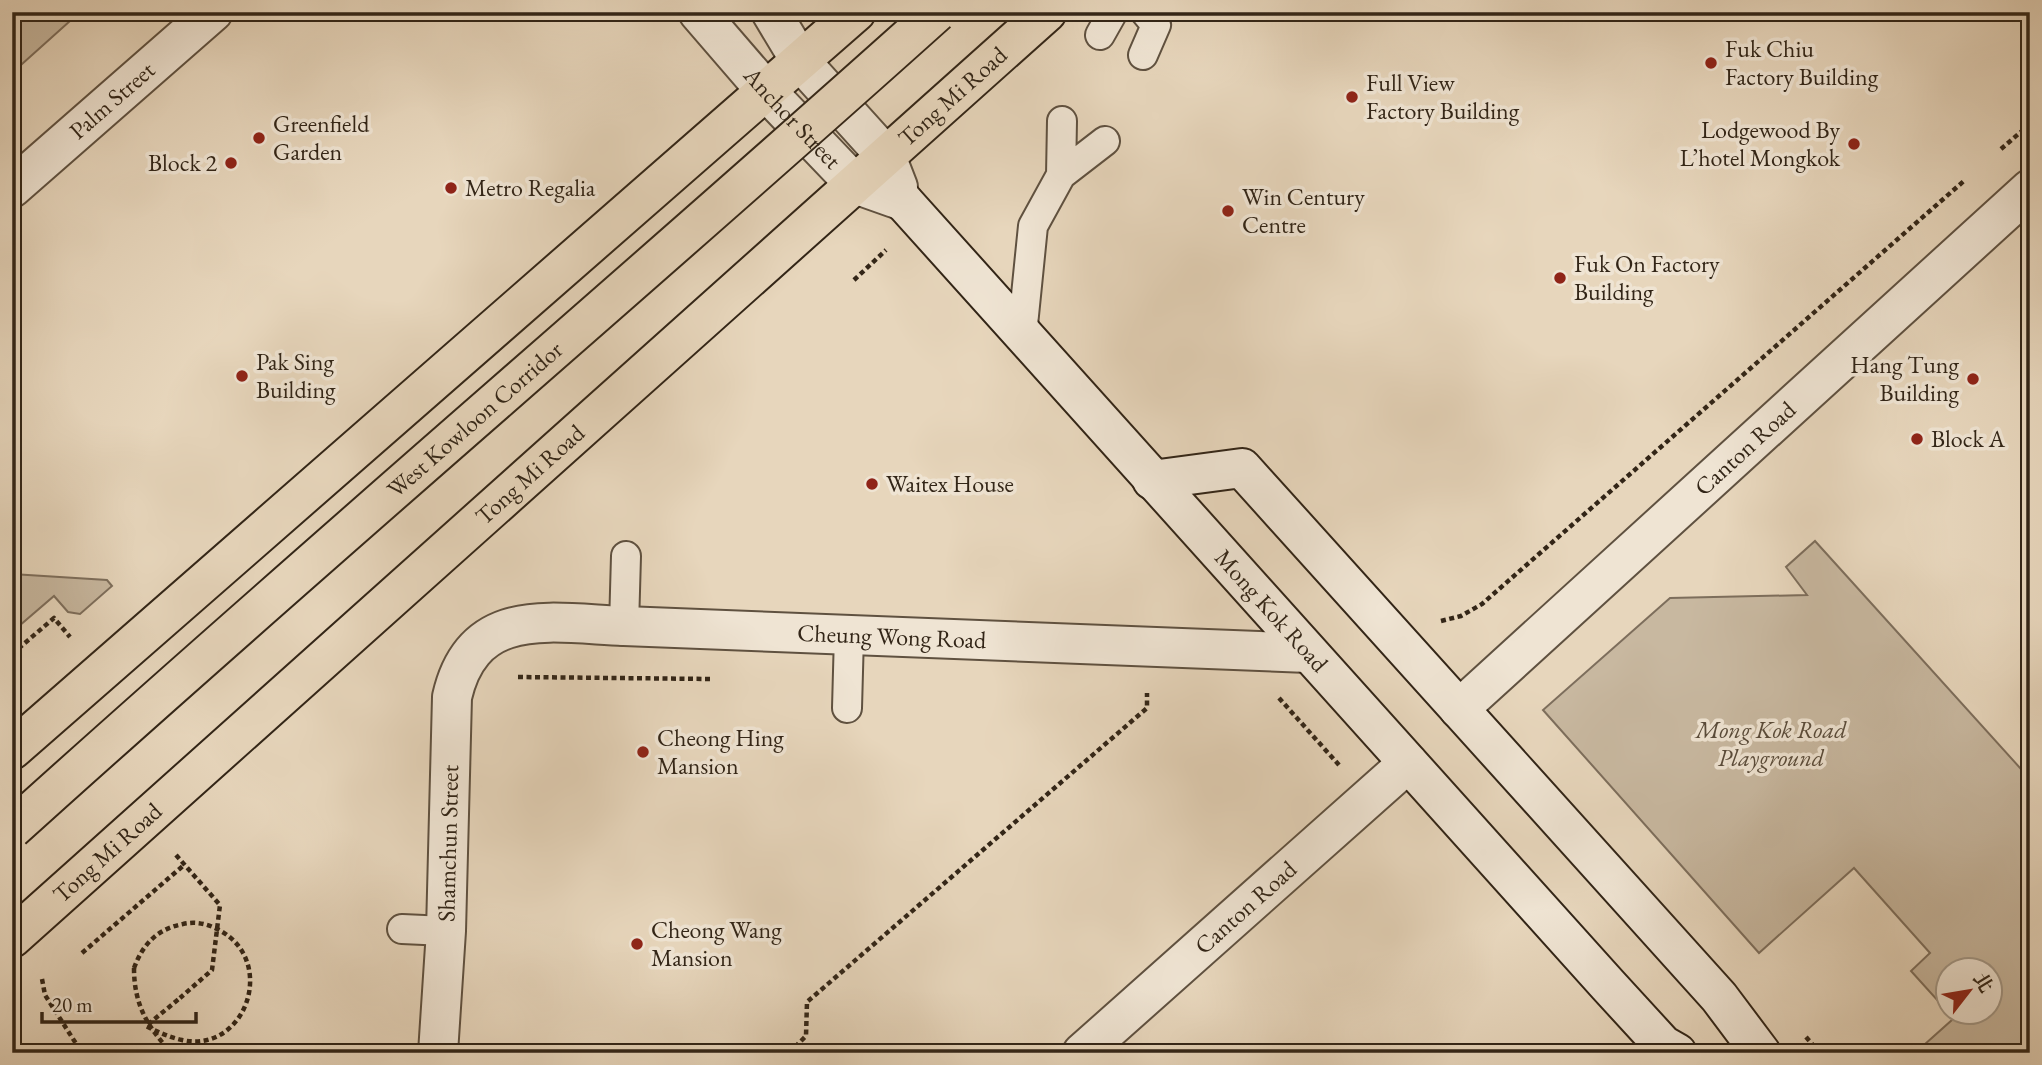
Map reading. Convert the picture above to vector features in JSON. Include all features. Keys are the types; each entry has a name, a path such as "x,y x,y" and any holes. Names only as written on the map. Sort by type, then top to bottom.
{"main road":[{"path":"12,750 856,12"},
{"name":"West Kowloon Corridor","path":"12,829 937,12"},
{"name":"Tong Mi Road","path":"12,938 1047,12"}],"street":[{"name":"Palm Street","path":"12,188 213,12"},
{"name":"Anchor Street","path":"698,12 767,92 855,184 903,201"},
{"path":"771,12 801,62 886,156"},
{"name":"Mong Kok Road","path":"886,156 903,201 1665,1051"},
{"name":"Canton Road","path":"1459,709 2030,189"},
{"path":"1152,480 1242,468 1720,997 1761,1053"},
{"name":"Cheung Wong Road","path":"480,642 513,625 533,623 1308,653"},
{"name":"Shamchun Street","path":"439,1053 446,931 452,697 457,677 480,642"},
{"name":"Canton Road","path":"1082,1053 1408,763"}],"lane":[{"path":"1143,55 1156,25 1145,12"},
{"path":"1061,175 1062,121"},
{"path":"1022,335 1033,226 1061,175 1105,141"},
{"path":"624,626 626,556"},
{"path":"847,708 849,635"},
{"path":"402,929 446,931"}],"path":[{"path":"1999,151 2030,124"},
{"path":"1440,621 1461,616 1482,604 1968,178"},
{"path":"12,654 54,618 70,637"},
{"path":"457,677 722,680"},
{"path":"789,1053 806,1036 807,1002 1146,708 1148,685"},
{"path":"1270,695 1279,698 1342,768 1342,775"},
{"path":"172,1053 152,1031 138,1006 134,988 134,968 141,950 154,935 172,926 190,922 210,925 227,934 241,948 250,966 251,986 247,1005 237,1021 222,1034 203,1040 184,1041 146,1026 180,998 212,970 220,905 175,854"},
{"path":"82,953 184,864"},
{"path":"42,979 45,995 82,1053"},
{"path":"1802,1032 1820,1053"}],"green space":[{"path":"12,12 80,12 12,73"},
{"name":"Mong Kok Road Playground","path":"1815,541 2030,779 2030,1053 1915,1053 1945,1026 2004,1026 2004,956 1934,956 1934,996 1911,971 1930,953 1854,868 1759,953 1543,710 1670,598 1807,595 1786,567"},
{"path":"12,574 107,580 112,586 80,614 68,612 54,596 12,632"}],"place":[{"name":"Fuk Chiu Factory Building","path":"1711,63"},
{"name":"Full View Factory Building","path":"1352,97"},
{"name":"Greenfield Garden","path":"259,138"},
{"name":"Lodgewood By L’hotel Mongkok","path":"1854,144"},
{"name":"Block 2","path":"231,163"},
{"name":"Metro Regalia","path":"451,188"},
{"name":"Win Century Centre","path":"1228,211"},
{"name":"Fuk On Factory Building","path":"1560,278"},
{"name":"Pak Sing Building","path":"242,376"},
{"name":"Hang Tung Building","path":"1973,379"},
{"name":"Block A","path":"1917,439"},
{"name":"Waitex House","path":"872,484"},
{"name":"Cheong Hing Mansion","path":"643,752"},
{"name":"Cheong Wang Mansion","path":"637,944"}]}
